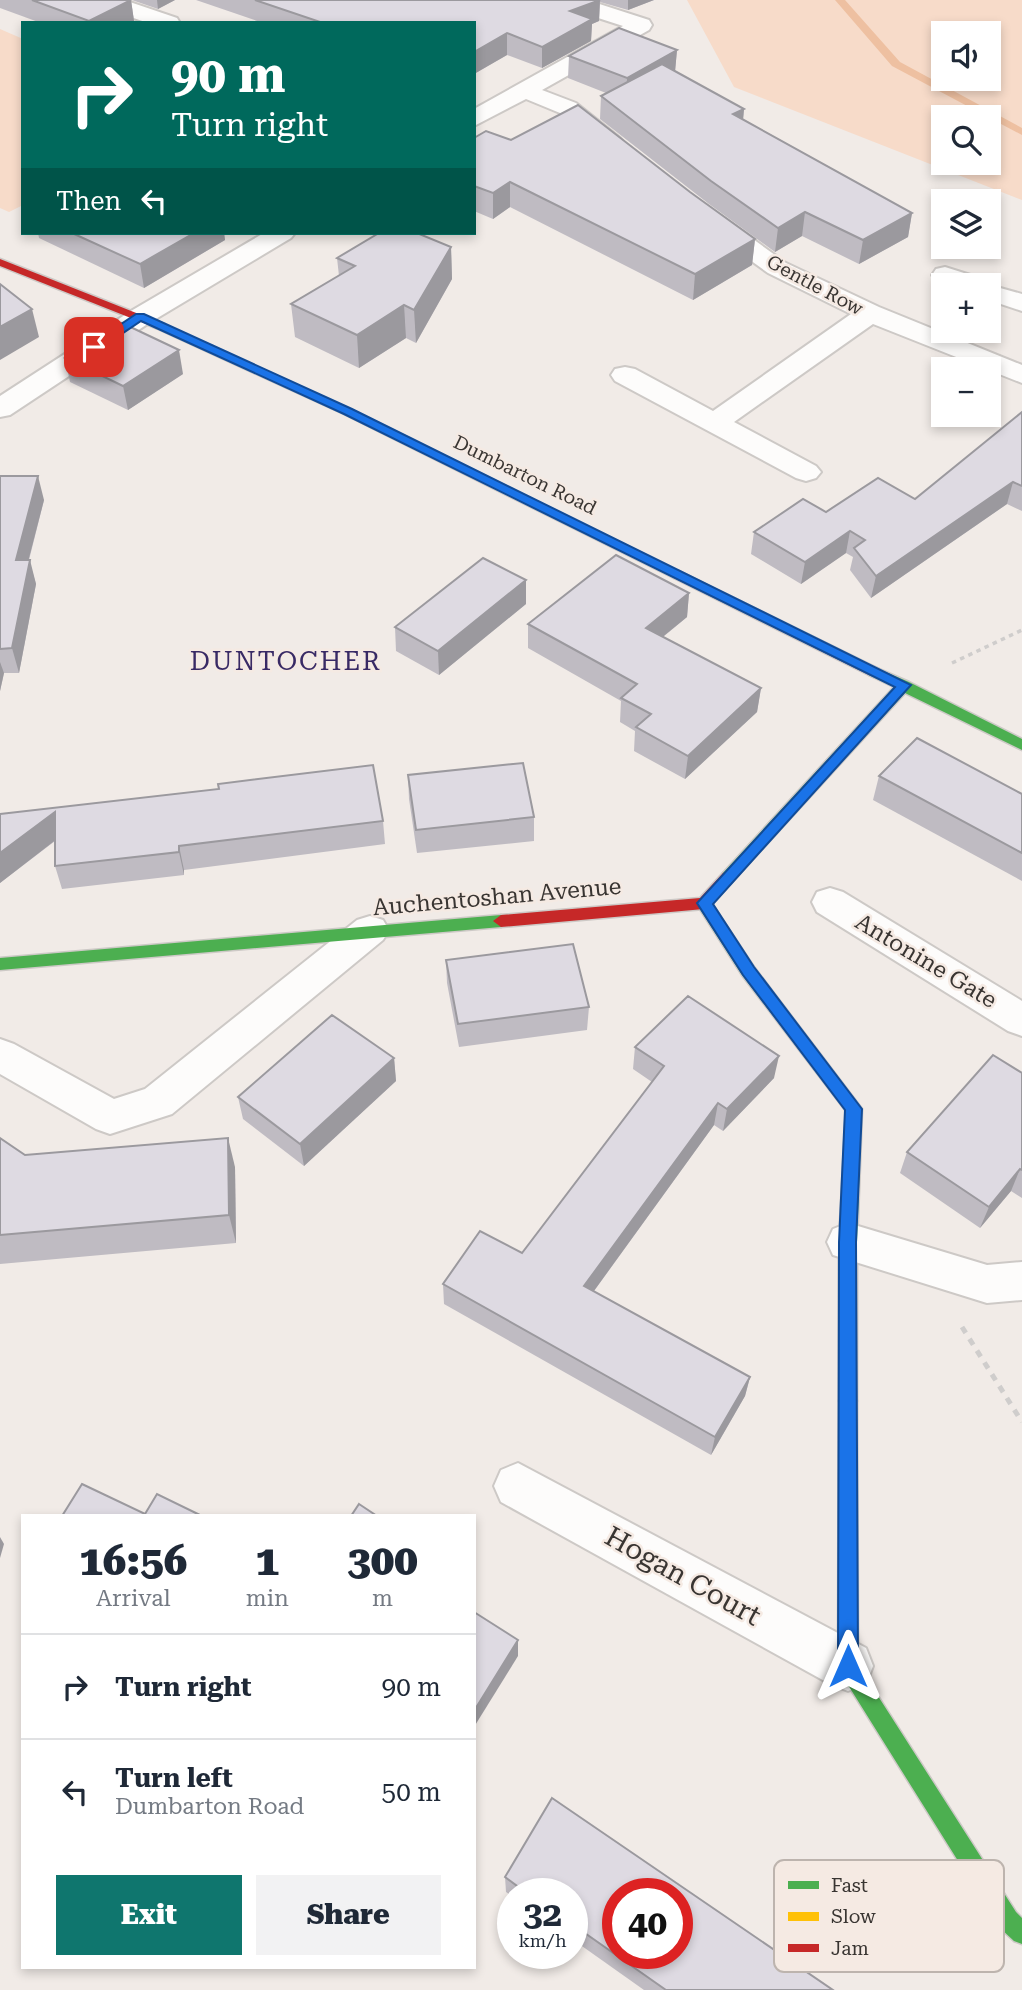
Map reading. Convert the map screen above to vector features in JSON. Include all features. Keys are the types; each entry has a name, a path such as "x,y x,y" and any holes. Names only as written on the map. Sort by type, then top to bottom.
{"street":[{"path":"104,0 163,21"},
{"path":"476,118 641,25 566,0"},
{"path":"524,91 568,108 633,160"},
{"name":"Gentle Row","path":"698,211 777,268 870,313 1022,375"},
{"path":"0,409 140,317 279,235"},
{"name":"Dumbarton Road","path":"0,262 140,317 348,412 1022,745"},
{"path":"1001,295 1022,303"},
{"path":"714,423 870,313"},
{"path":"625,375 806,472"},
{"path":"904,685 704,903 748,971 854,1109 848,1242 848,1666 970,1860"},
{"name":"Antonine Gate","path":"830,902 1022,1020"},
{"name":"Auchentoshan Avenue","path":"0,964 704,903"},
{"path":"0,1055 110,1117 158,1102 370,930"},
{"path":"848,1242 987,1284 1022,1281"},
{"name":"Hogan Court","path":"518,1486 848,1666"},
{"path":"1004,1914 1022,1933"}],"path":[{"path":"904,685 1022,630"},
{"path":"922,1265 1022,1422"}],"shaded area":[{"path":"687,0 1022,0 1022,200 1001,192 1001,189 994,189 958,175 1001,175 1001,105 931,105 931,164 734,87"},
{"path":"0,29 21,38 21,206 9,212 0,208"}],"building":[{"path":"32,0 131,0 89,21"},
{"path":"255,0 600,0 570,11 592,19 542,47 507,33 476,51 476,21 317,21"},
{"path":"619,28 677,50 627,78 569,56"},
{"path":"662,64 744,109 733,114 912,213 863,240 805,212 778,228 711,181 601,96"},
{"path":"578,105 755,239 695,274 510,182 493,193 476,187 476,137 486,131 511,140"},
{"path":"76,235 191,235 140,264"},
{"path":"376,235 422,235 451,247 414,310 404,305 357,335 291,304 355,266 337,258"},
{"path":"0,284 32,309 0,327"},
{"path":"122,323 179,350 123,386 65,358"},
{"path":"1022,412 1022,486 1013,482 876,576 854,548 865,540 850,531 805,562 754,532 803,499 826,512 878,478 915,499"},
{"path":"0,476 38,476 16,560 30,560 12,648 0,649"},
{"path":"616,555 689,593 646,628 761,688 688,756 636,727 651,714 621,698 637,684 528,624"},
{"path":"483,558 526,580 438,651 395,627"},
{"path":"917,738 1022,794 1022,853 879,776"},
{"path":"523,763 534,817 416,830 408,775"},
{"path":"373,765 383,821 179,846 179,852 55,866 55,812 0,853 0,814 219,789 218,784"},
{"path":"573,944 589,1007 458,1024 446,960"},
{"path":"688,996 779,1056 727,1109 718,1103 584,1286 750,1377 715,1437 443,1284 480,1231 522,1253 664,1066 635,1047"},
{"path":"332,1015 394,1058 300,1144 238,1097"},
{"path":"993,1055 1022,1073 1022,1170 1020,1169 989,1207 907,1152"},
{"path":"0,1138 25,1155 228,1138 229,1215 0,1235"},
{"path":"82,1484 145,1514 63,1514"},
{"path":"157,1494 198,1514 145,1514"},
{"path":"359,1504 374,1514 352,1514"},
{"path":"476,1613 518,1640 476,1708"},
{"path":"552,1798 669,1878 602,1878 602,1945 588,1935 588,1878 505,1877"},
{"path":"693,1894 774,1950 774,1972 807,1972 833,1990 666,1990 636,1969 693,1969"}],"waterway":[{"path":"840,0 896,64 1022,132"}],"traffic: fast":[{"path":"160,326 348,412 679,575"},
{"path":"874,672 1022,745"},
{"path":"728,877 904,685"},
{"path":"704,903 748,971 854,1109 848,1242 848,1401"},
{"path":"0,964 501,921"},
{"path":"855,1678 970,1860"},
{"path":"1004,1914 1022,1933"}],"traffic: slow":[{"path":"848,1401 848,1666 855,1678"}],"traffic: jam":[{"path":"0,262 160,326"},
{"path":"679,575 874,672"},
{"path":"501,921 704,903 728,877"}],"district":[{"name":"DUNTOCHER","path":"286,661"}],"route":[{"path":"94,347 140,317 348,412 904,685 704,903 748,971 854,1109 848,1242 848,1666"}]}
